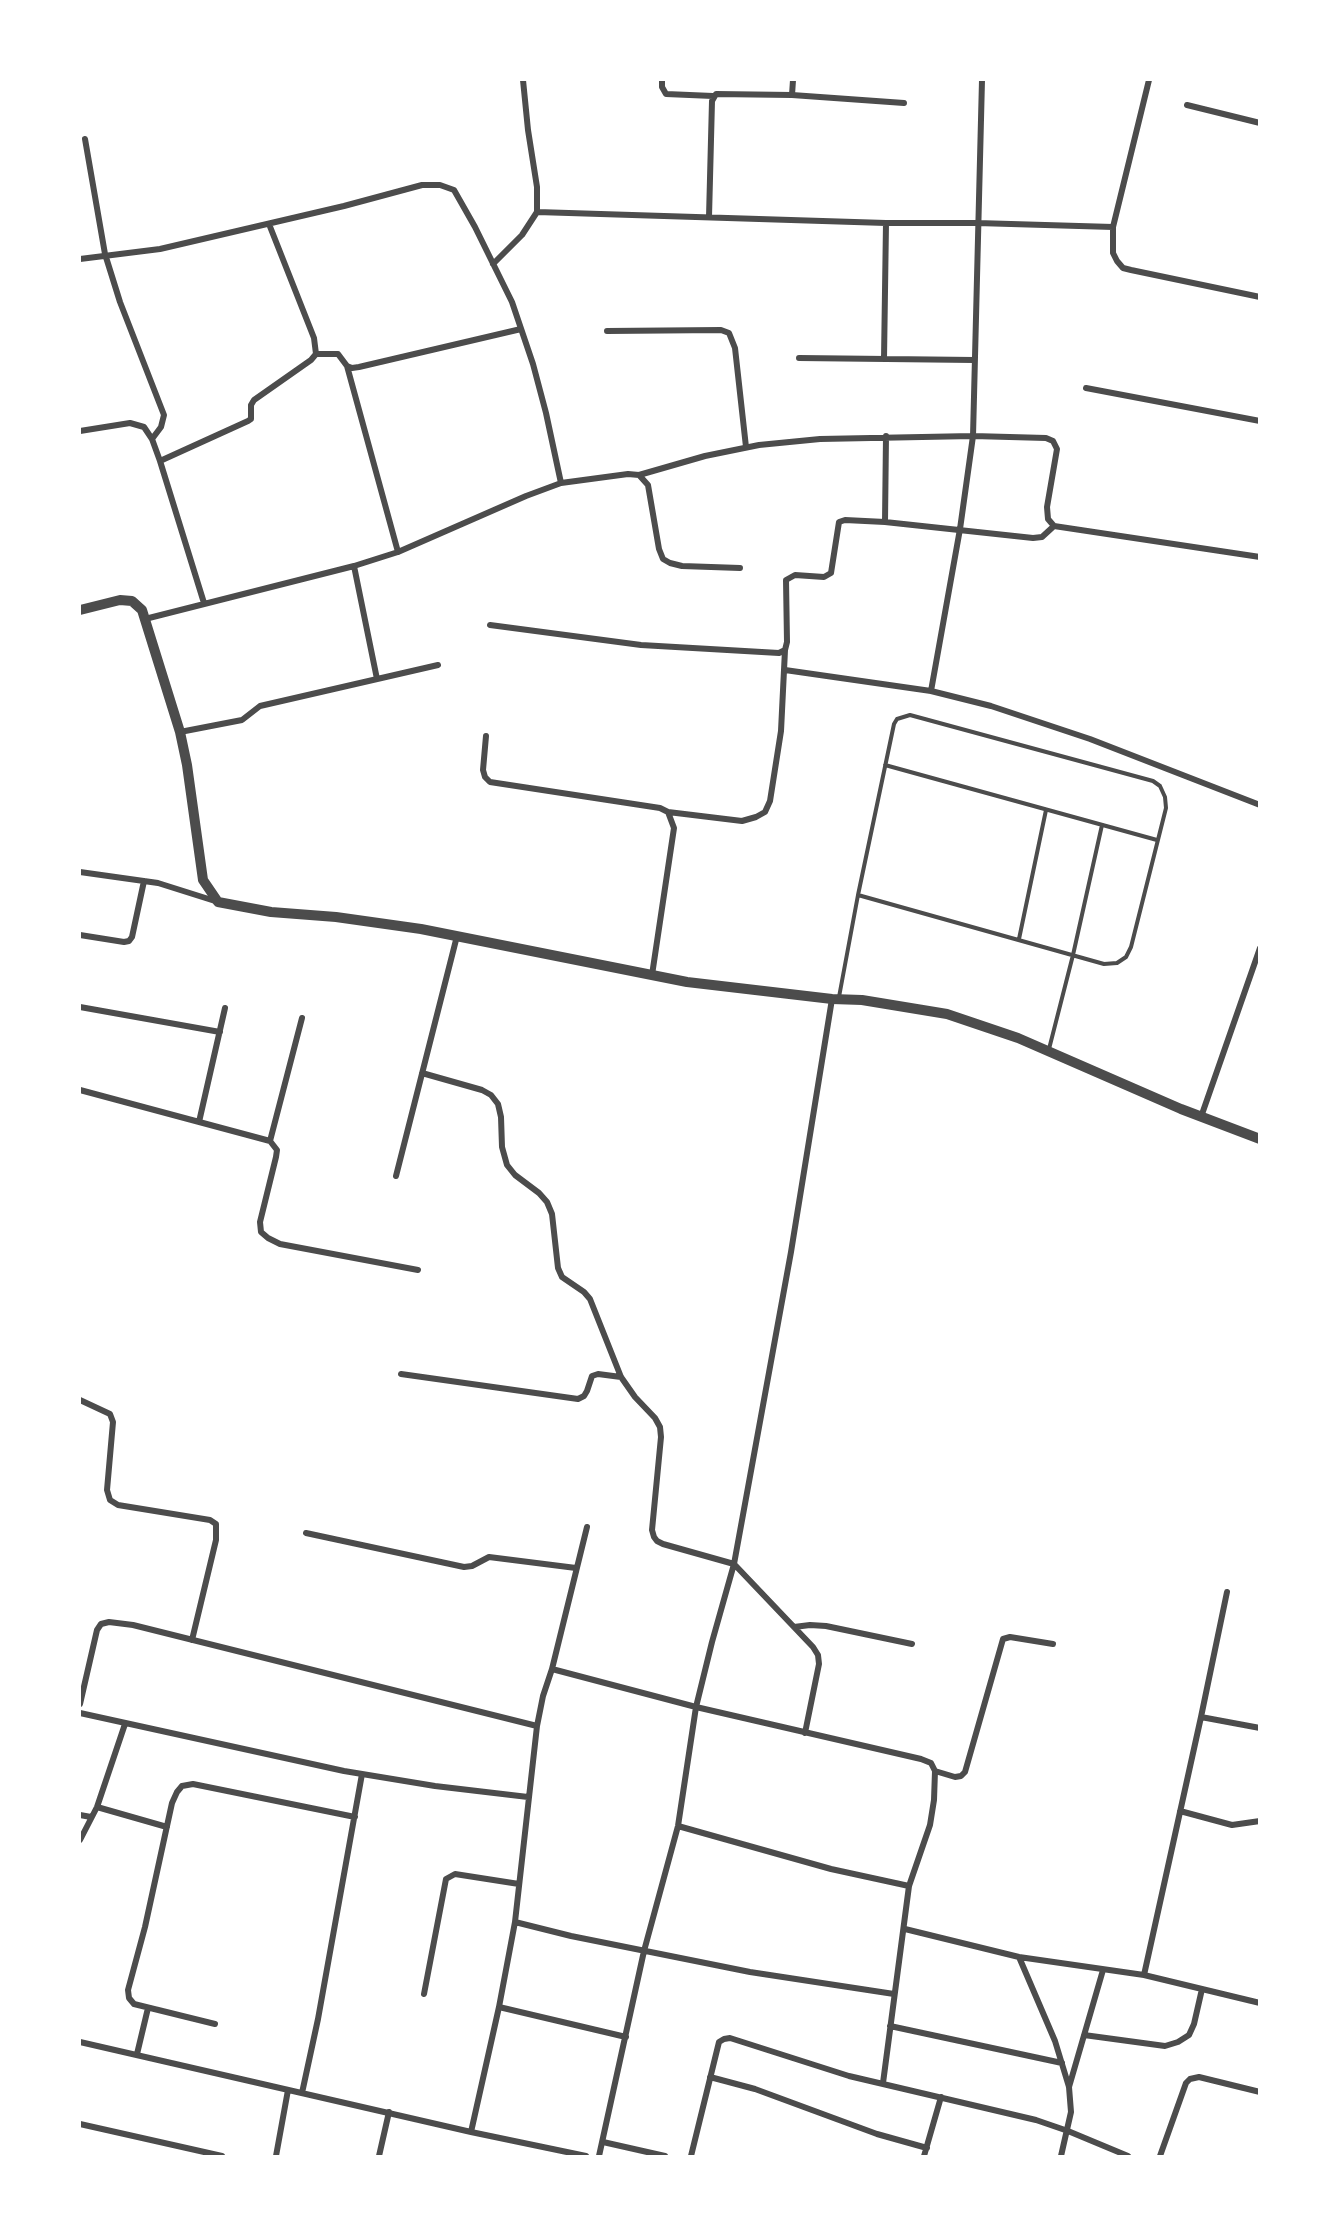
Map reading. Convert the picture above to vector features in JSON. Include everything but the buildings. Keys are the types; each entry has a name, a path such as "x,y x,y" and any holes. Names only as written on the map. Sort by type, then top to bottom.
{"street":[{"path":"493,264 522,235 537,212 537,187 523,80"},
{"path":"662,80 662,87 666,94 792,95 904,103"},
{"path":"792,95 793,80"},
{"path":"931,691 960,529 973,436 982,80"},
{"path":"1149,80 1113,227 1113,253 1117,261 1123,268 1260,297"},
{"path":"709,217 713,96"},
{"path":"1187,105 1260,123"},
{"path":"85,139 105,254 120,302 164,416 162,427 152,439"},
{"path":"80,259 105,254 160,249 422,185 440,185 454,190 512,302 533,364 561,483"},
{"path":"537,212 886,223 1113,227"},
{"path":"884,359 886,223"},
{"path":"269,224 314,338 316,354"},
{"path":"347,366 359,367 521,329"},
{"path":"607,332 721,330 729,333 735,348 746,447"},
{"path":"160,461 248,422 251,419 251,405 254,400 311,360 316,354 338,354 347,366 398,552"},
{"path":"799,358 974,360"},
{"path":"1086,388 1260,421"},
{"path":"80,431 130,423 144,427 152,439 160,461 204,603"},
{"path":"885,522 886,436"},
{"path":"145,619 297,582 398,552 561,483 628,474 639,475 746,447 820,439 886,436 1046,438 1053,441 1057,449 1047,507 1048,519 1054,526 1260,557"},
{"path":"639,475 648,485 659,549 663,559 682,566 740,568"},
{"path":"486,736 483,770 490,782 660,808 668,812 742,821 756,817 765,812 770,801 781,731 787,642 786,579 795,574 824,577 831,573 838,522 845,520 885,522 1033,538 1042,537 1054,526"},
{"path":"354,566 377,679"},
{"path":"80,610 120,600 132,601 142,610 180,732 187,765 203,880 218,902"},
{"path":"490,625 590,639 689,649 771,654 785,650"},
{"path":"180,732 242,720 260,706 438,665"},
{"path":"785,670 931,691 991,706 1090,739 1260,805"},
{"path":"652,975 674,828 668,812"},
{"path":"80,872 144,881 192,892 218,902 271,912 336,917 457,935 687,982 835,1000 862,1000 947,1014 1018,1038 1201,1117 1260,1139"},
{"path":"80,935 129,941 132,937 144,881"},
{"path":"396,1176 457,935"},
{"path":"1201,1117 1260,948"},
{"path":"599,2157 644,1951 678,1826 696,1707 734,1564 835,1000"},
{"path":"80,1007 220,1032"},
{"path":"199,1122 225,1008"},
{"path":"270,1141 302,1018"},
{"path":"422,1073 482,1090 498,1104 502,1147 507,1165 515,1175 547,1202 552,1214 558,1268 562,1277 590,1299 621,1377 660,1427 654,1537 663,1544 734,1564 813,1647 818,1655 819,1664 805,1732"},
{"path":"80,1090 270,1141 277,1150 260,1222 261,1232 280,1244 418,1270"},
{"path":"402,1374 578,1399 584,1396 592,1376 598,1374 621,1377"},
{"path":"80,1400 110,1414 113,1422 107,1490 110,1500 118,1505 210,1520 216,1524 216,1540 192,1640"},
{"path":"471,2132 515,1922 537,1726 587,1527"},
{"path":"306,1533 464,1567 472,1566 489,1557 576,1568"},
{"path":"1144,1975 1202,1717 1227,1592"},
{"path":"80,1704 97,1630 101,1624 109,1622 133,1625 537,1726"},
{"path":"794,1627 810,1624 826,1626 912,1644"},
{"path":"935,1772 955,1777 961,1776 964,1772 1003,1639 1010,1637 1053,1644"},
{"path":"552,1669 696,1707 931,1763 935,1772 934,1800 930,1825 909,1886 883,2083"},
{"path":"80,1713 362,1774 435,1786 528,1797"},
{"path":"1202,1717 1260,1728"},
{"path":"80,1840 97,1807 125,1724"},
{"path":"302,2093 318,2019 362,1774"},
{"path":"215,2024 134,2004 129,1998 128,1990 177,1792 182,1786 193,1784 355,1817"},
{"path":"97,1807 167,1827"},
{"path":"1180,1811 1232,1825 1260,1821"},
{"path":"80,1815 92,1817"},
{"path":"678,1826 831,1869 909,1886"},
{"path":"424,1994 446,1879 455,1874 519,1884"},
{"path":"515,1922 750,1972 894,1994"},
{"path":"905,1929 1019,1957 1144,1975 1260,2003"},
{"path":"1019,1957 1055,2041 1069,2087 1071,2112 1061,2157"},
{"path":"1069,2087 1103,1970"},
{"path":"1084,2035 1165,2046 1178,2042 1189,2035 1194,2024 1202,1989"},
{"path":"499,2007 626,2037"},
{"path":"137,2054 148,2008"},
{"path":"890,2026 1062,2063"},
{"path":"691,2157 719,2042 730,2038 849,2076 1036,2120 1128,2157"},
{"path":"80,2042 586,2157"},
{"path":"710,2077 755,2089 877,2134 927,2148"},
{"path":"1160,2157 1186,2083 1190,2079 1199,2077 1260,2092"},
{"path":"276,2157 288,2090"},
{"path":"924,2157 941,2097"},
{"path":"379,2157 389,2112"},
{"path":"80,2124 222,2157"},
{"path":"603,2142 665,2157"}],"lane":[{"path":"835,1000 894,724 897,718 910,715 1153,781 1160,786 1165,797 1166,808 1131,947 1126,957 1117,963 1104,964 858,895"},
{"path":"885,765 1157,840"},
{"path":"1018,939 1046,810"},
{"path":"1048,1051 1073,955 1102,825"}]}
